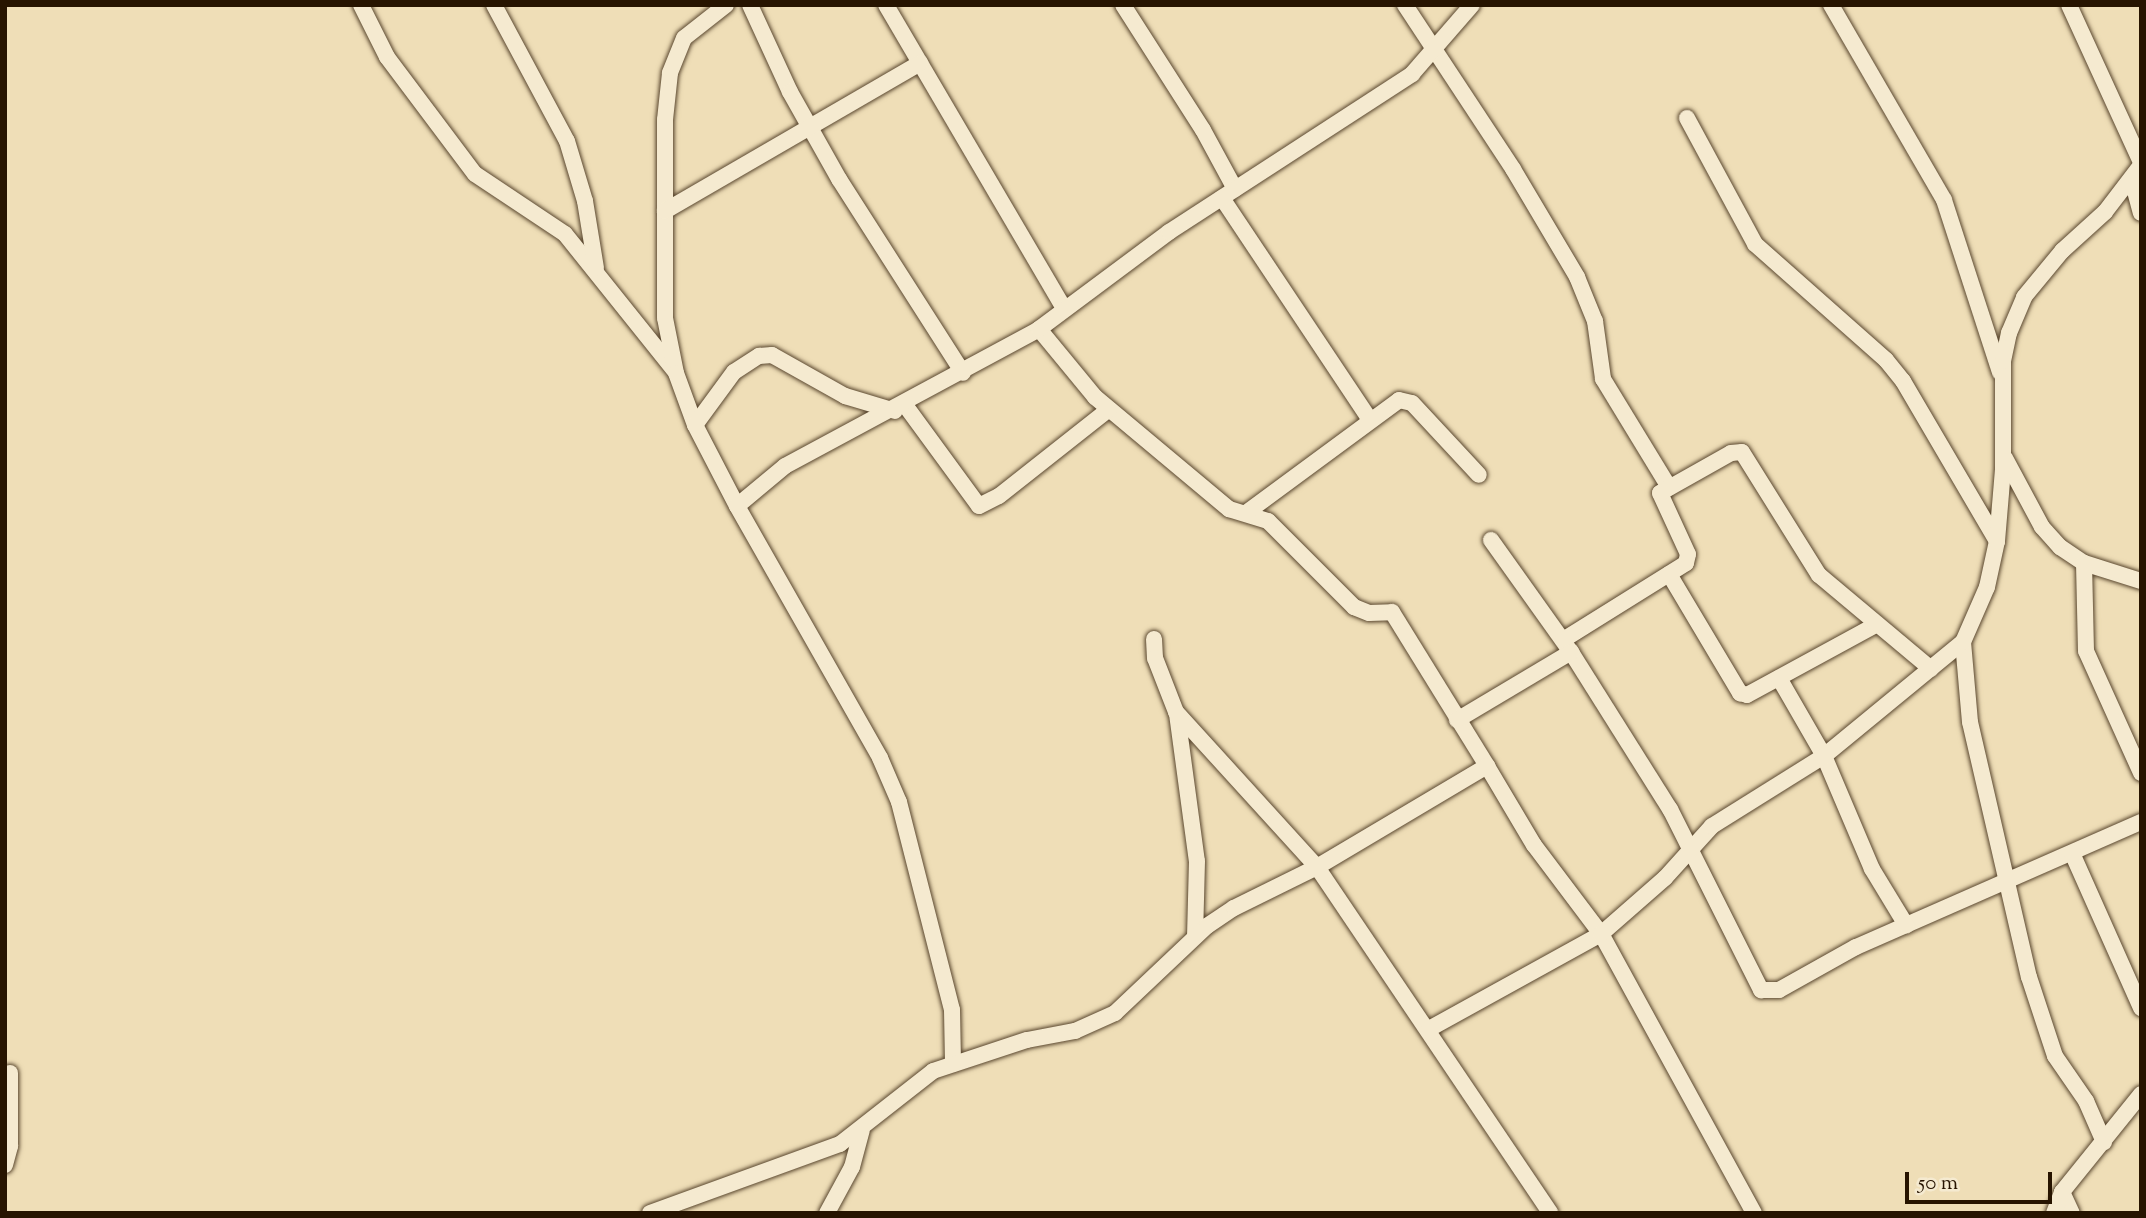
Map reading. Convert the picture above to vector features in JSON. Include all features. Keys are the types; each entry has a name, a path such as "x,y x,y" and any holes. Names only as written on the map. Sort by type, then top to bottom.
{"street":[{"path":"361,5 387,57 475,174 565,234 596,269 676,373"},
{"path":"494,5 567,141 585,201 596,269"},
{"path":"696,24 698,5"},
{"path":"726,5 696,24 677,50 670,73 665,211 665,318 676,373 695,425 737,506 880,758 899,802 952,1010 953,1064"},
{"path":"750,5 809,128 963,373"},
{"path":"886,5 1064,309"},
{"path":"1123,5 1203,130 1228,193 1370,420"},
{"path":"1405,5 1433,54 1513,169 1577,277 1595,321 1596,356 1603,379 1669,487"},
{"path":"737,506 785,466 900,408 1039,329 1228,193 1412,74 1433,54 1472,5"},
{"path":"1831,5 1944,200 2003,379"},
{"path":"1429,1028 1601,934 1665,878 1688,848 1712,826 1824,756 1963,642 1987,587 1997,541 2003,453 2003,379 2009,333 2024,297 2132,180 2141,164 2068,5"},
{"path":"665,211 920,63"},
{"path":"1688,118 1755,244 1886,360 1903,381 1997,541"},
{"path":"2132,180 2141,213"},
{"path":"1039,329 1109,410 1229,509 1268,521 1354,607 1369,613 1392,612 1534,845 1601,934 1754,1213"},
{"path":"695,425 734,372 760,356 772,355 845,396 900,408 979,506 999,496 1109,410"},
{"path":"1246,513 1390,405 1406,400 1479,475"},
{"path":"1457,720 1567,646 1688,558 1659,497 1669,487 1731,453 1742,452 1804,557 1931,669"},
{"path":"2003,453 2042,527 2084,563 2141,581"},
{"path":"1491,540 1567,646 1671,808 1688,848 1761,990 1779,990 1906,925 2141,822"},
{"path":"2084,563 2086,651 2141,774"},
{"path":"1669,574 1733,687 1747,695 1877,624"},
{"path":"1154,639 1155,659 1176,712 1197,861 1195,936"},
{"path":"1963,642 1970,722 2006,882 2044,1030 2055,1056 2087,1101 2104,1142"},
{"path":"1779,678 1824,756 1872,869 1906,925"},
{"path":"1176,712 1317,867 1429,1028 1550,1213"},
{"path":"650,1213 840,1144 862,1130 909,1088 953,1064 1098,1023 1115,1013 1195,936 1234,908 1317,867 1487,766"},
{"path":"2072,853 2141,1008"},
{"path":"5,1165 10,1146 10,1073"},
{"path":"2054,1213 2062,1192 2141,1094"},
{"path":"827,1213 852,1167 862,1130"},
{"path":"2062,1192 2072,1213"}]}
